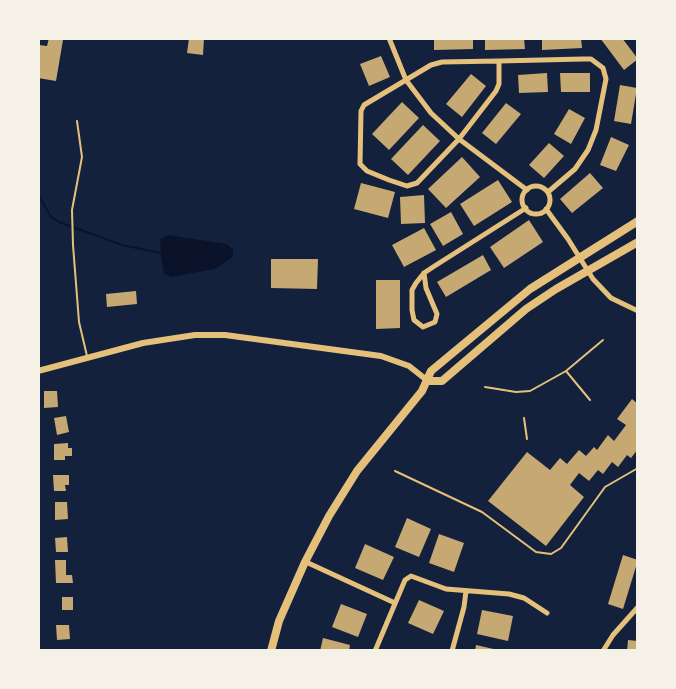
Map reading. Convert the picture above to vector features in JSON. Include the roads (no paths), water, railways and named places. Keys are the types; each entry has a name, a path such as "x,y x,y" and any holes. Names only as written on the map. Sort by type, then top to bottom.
{"main road":[{"path":"271,651 279,621 305,562 357,471 422,391 436,366 496,315 579,256 638,221"},
{"path":"428,381 442,381 507,323 638,242"}],"street":[{"path":"389,38 406,80 424,106 459,139 527,190"},
{"path":"499,61 499,84 459,139 413,185 407,186 363,169 360,164 361,111 367,102 442,62 591,59 600,64 605,72 593,140 575,169 548,192"},
{"path":"535,186 548,192 550,199 546,209 538,213 526,208 523,201 527,190 535,186"},
{"path":"424,273 426,288 437,314 435,322 423,327 414,320 412,290 424,273 526,208"},
{"path":"546,209 587,271 611,298 638,311"},
{"path":"38,371 143,343 178,337 243,336 381,356 409,366 428,381"},
{"path":"305,562 395,603"},
{"path":"375,651 405,580 411,576 446,589 524,598 547,613"},
{"path":"452,651 466,591"},
{"path":"603,651 638,607"}],"lane":[{"path":"77,121 82,157 72,210 73,245 79,322 87,357"},
{"path":"485,387 516,392 540,388 603,340"},
{"path":"566,371 590,400"},
{"path":"524,418 527,439"},
{"path":"395,471 482,512 536,552 551,554 561,548 605,487 638,468"}],"water":[{"path":"168,235 227,244 233,250 233,257 215,269 172,277 164,274 161,257 160,239"}],"waterway":[{"path":"38,194 51,217 59,222 122,245 161,253"}]}
